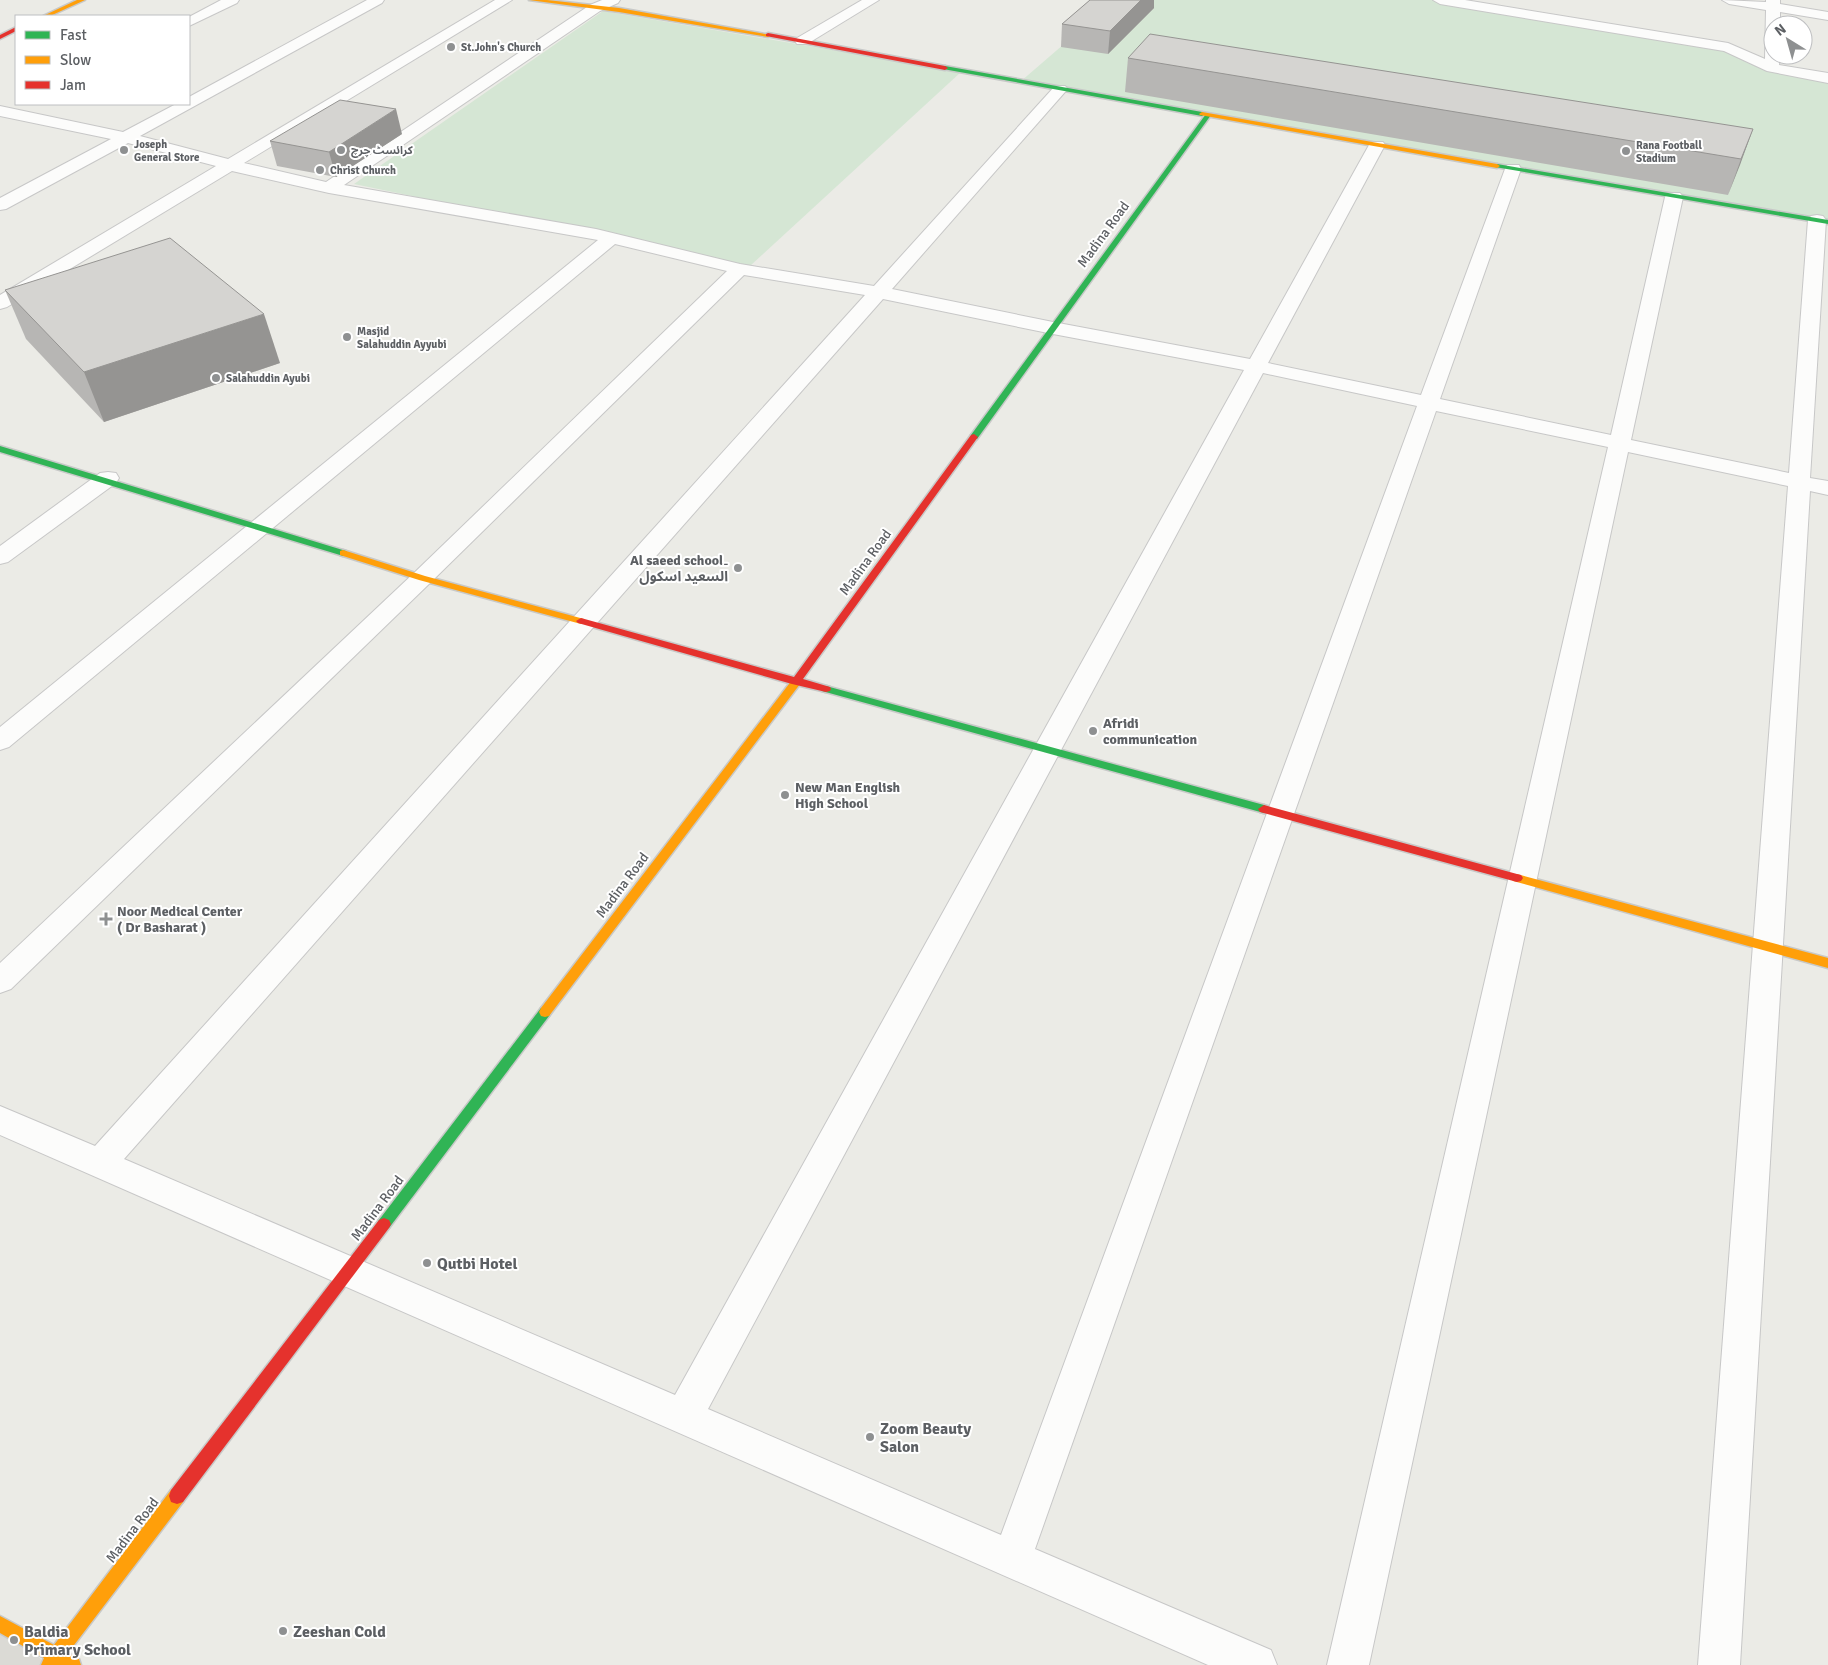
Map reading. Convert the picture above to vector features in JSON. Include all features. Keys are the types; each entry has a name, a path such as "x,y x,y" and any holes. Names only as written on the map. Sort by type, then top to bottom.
{"street":[{"path":"48,15 82,0"},
{"path":"190,21 232,0"},
{"path":"190,102 377,0"},
{"path":"0,302 506,0"},
{"path":"532,0 618,10 802,41 1060,90 1823,221 1799,482 1720,1665"},
{"path":"330,188 595,8 613,0"},
{"path":"802,41 872,0"},
{"path":"1440,0 1473,2 1728,47 1772,68 1828,78"},
{"path":"1729,0 1773,3 1828,16"},
{"path":"1772,68 1773,3"},
{"path":"0,36 15,29"},
{"path":"100,1163 1060,90"},
{"path":"3,114 25,105"},
{"path":"0,205 184,105"},
{"path":"3,114 126,137 230,165 330,188 596,234 740,269 878,292 1053,328 1256,366 1828,488"},
{"name":"Madina Road","path":"52,1660 796,681 1208,116"},
{"path":"684,1416 1377,145"},
{"path":"1012,1559 1513,169"},
{"path":"1348,1665 1674,196"},
{"path":"0,741 610,238"},
{"path":"0,981 422,578 740,269"},
{"path":"0,449 108,478 260,528 422,578 1828,964"},
{"path":"0,557 108,478"},
{"path":"0,1120 1256,1665"},
{"path":"0,1624 52,1660 73,1665"}],"shaded area":[{"name":"Baldia Primary School","path":"0,1624 48,1665 0,1665"}],"green space":[{"name":"Rana Football Stadium","path":"1115,0 1440,0 1728,47 1772,68 1828,78 1828,220 1020,82"},
{"path":"603,11 961,72 750,266 354,184"}],"building":[{"path":"1090,0 1141,0 1110,31 1062,24"},
{"path":"1150,34 1753,129 1741,159 1128,58"},
{"path":"340,100 396,109 329,152 270,141"},
{"path":"170,238 264,314 84,372 5,290"}],"traffic: fast":[{"path":"945,68 1202,114"},
{"path":"974,437 1208,115"},
{"path":"1497,166 1828,222"},
{"path":"0,449 343,553"},
{"path":"826,689 1264,809"},
{"path":"384,1224 545,1012"}],"traffic: slow":[{"path":"48,15 82,0"},
{"path":"532,0 619,10 768,35"},
{"path":"1202,114 1497,166"},
{"path":"343,553 422,578 581,621"},
{"path":"545,1012 796,682"},
{"path":"1517,878 1828,963"},
{"path":"49,1665 177,1496"},
{"path":"0,1624 73,1665"}],"traffic: jam":[{"path":"0,37 15,30"},
{"path":"768,35 945,68"},
{"path":"796,682 974,437"},
{"path":"581,621 826,689"},
{"path":"1264,809 1517,878"},
{"path":"177,1496 384,1224"}],"place":[{"name":"St.John's Church","path":"451,47"},
{"name":"Joseph General Store","path":"124,150"},
{"name":"کرائسٹ چرچ","path":"341,150"},
{"name":"Rana Football Stadium","path":"1626,151"},
{"name":"Christ Church","path":"320,170"},
{"name":"Masjid Salahuddin Ayyubi","path":"347,337"},
{"name":"Salahuddin Ayubi","path":"216,378"},
{"name":"Al saeed school۔ السعید اسکول","path":"738,568"},
{"name":"Afridi communication","path":"1093,731"},
{"name":"New Man English High School","path":"785,795"},
{"name":"Noor Medical Center ( Dr Basharat )","path":"106,919"},
{"name":"Qutbi Hotel","path":"427,1263"},
{"name":"Zoom Beauty Salon","path":"870,1437"},
{"name":"Zeeshan Cold","path":"283,1631"},
{"name":"Baldia Primary School","path":"14,1640"}]}
